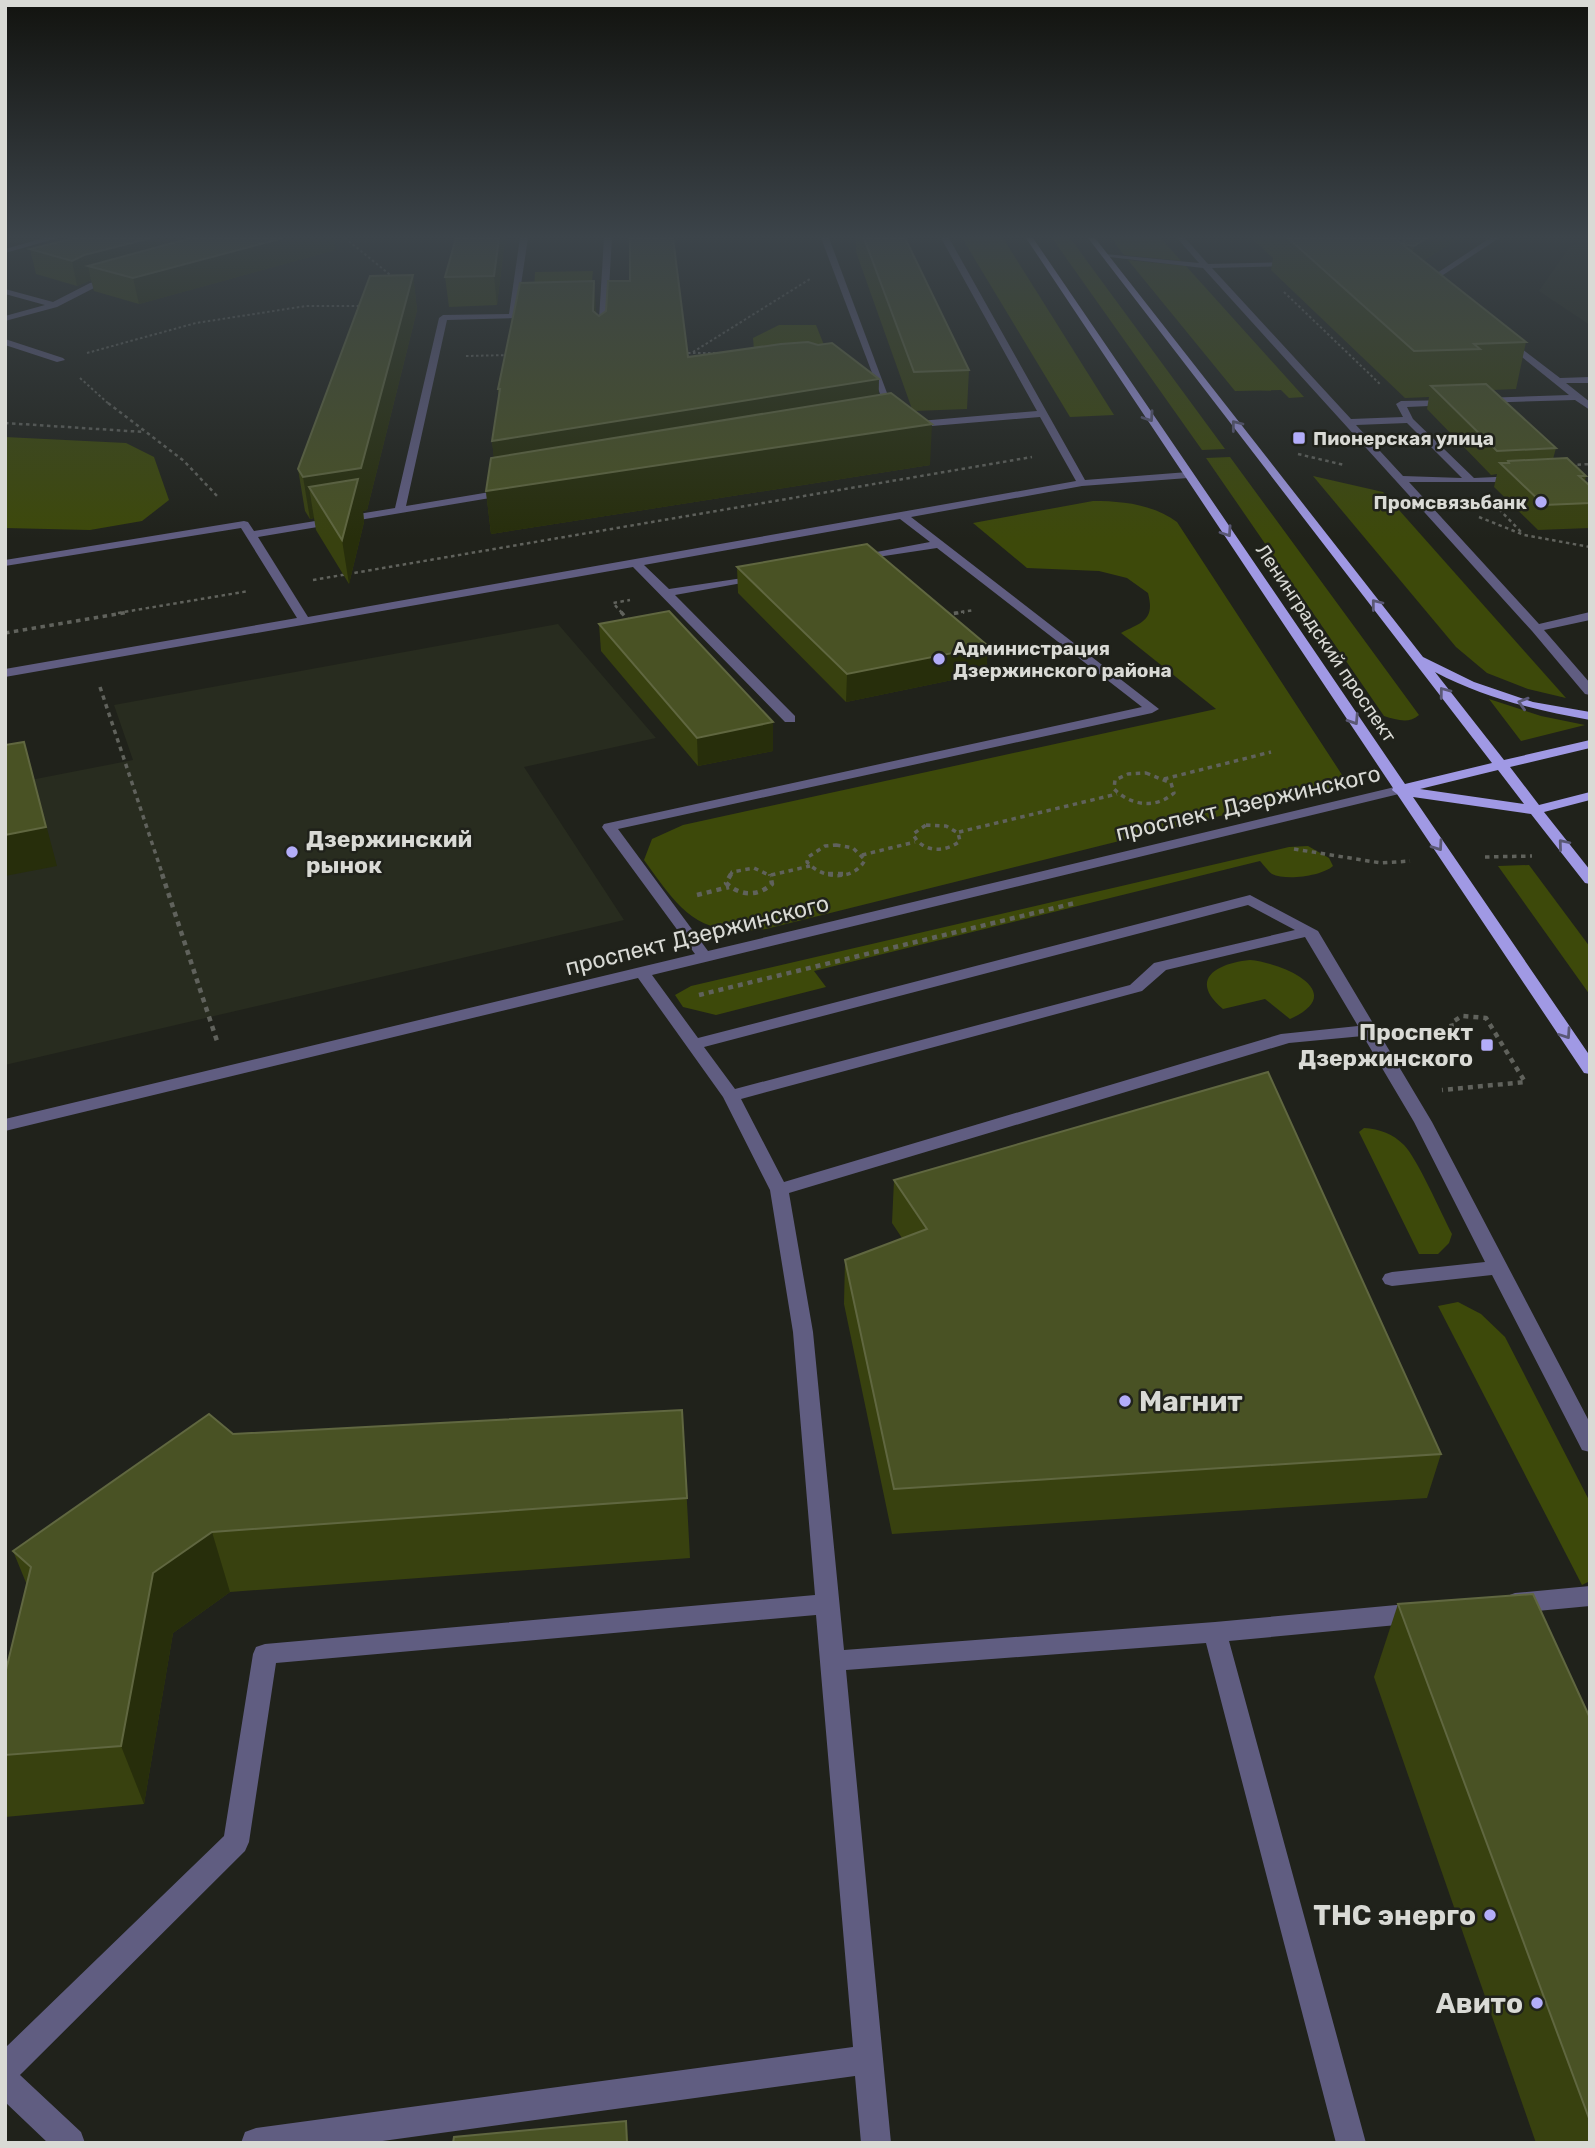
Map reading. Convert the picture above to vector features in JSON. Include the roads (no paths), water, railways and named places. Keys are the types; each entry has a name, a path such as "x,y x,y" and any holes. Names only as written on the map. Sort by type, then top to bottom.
{"main road":[{"name":"Ленинградский проспект","path":"1096,338 1590,1069"},
{"path":"1168,338 1590,880"},
{"path":"1418,658 1469,685 1517,701 1590,716"},
{"name":"проспект Дзержинского","path":"1399,790 1590,744"},
{"name":"проспект Дзержинского","path":"1399,790 1534,810 1590,796"}],"street":[{"path":"400,510 438,338"},
{"path":"602,338 602,353"},
{"path":"864,338 897,426 1042,415"},
{"path":"1000,338 1082,483"},
{"path":"1271,338 1536,628 1590,691"},
{"path":"1504,338 1590,407"},
{"path":"5,342 60,360"},
{"path":"1556,381 1590,380"},
{"path":"1470,401 1577,397"},
{"path":"1456,402 1401,404 1409,420 1471,481"},
{"path":"1348,422 1409,420"},
{"path":"5,673 1082,483 1188,475"},
{"path":"1400,479 1471,481 1581,476"},
{"path":"252,535 521,490"},
{"path":"705,956 609,827 1152,709 902,515"},
{"path":"5,563 244,524 305,621"},
{"path":"843,562 940,544"},
{"path":"636,563 790,719"},
{"path":"666,593 775,574"},
{"path":"1536,628 1590,616"},
{"name":"проспект Дзержинского","path":"5,1125 1399,790"},
{"path":"695,1044 1250,900 1310,931 1423,1122 1590,1444"},
{"path":"731,1096 1136,988 1160,967 1310,931"},
{"path":"642,972 731,1096 779,1190 803,1332 877,2143"},
{"path":"779,1190 1287,1038 1368,1030"},
{"path":"1392,1279 1498,1267"},
{"path":"1493,1605 1590,1596"},
{"path":"5,2068 236,1842 265,1654 826,1604"},
{"path":"832,1661 1215,1632 1437,1611"},
{"path":"1215,1632 1350,2143"},
{"path":"256,2143 868,2060"},
{"path":"5,2081 70,2143"}],"place":[{"name":"Пионерская улица","path":"1299,438"},
{"name":"Промсвязьбанк","path":"1541,502"},
{"name":"Администрация Дзержинского района","path":"939,659"},
{"name":"Дзержинский рынок","path":"292,852"},
{"name":"Проспект Дзержинского","path":"1487,1045"},
{"name":"Магнит","path":"1125,1401"},
{"name":"ТНС энерго","path":"1490,1915"},
{"name":"Авито","path":"1537,2003"}]}
